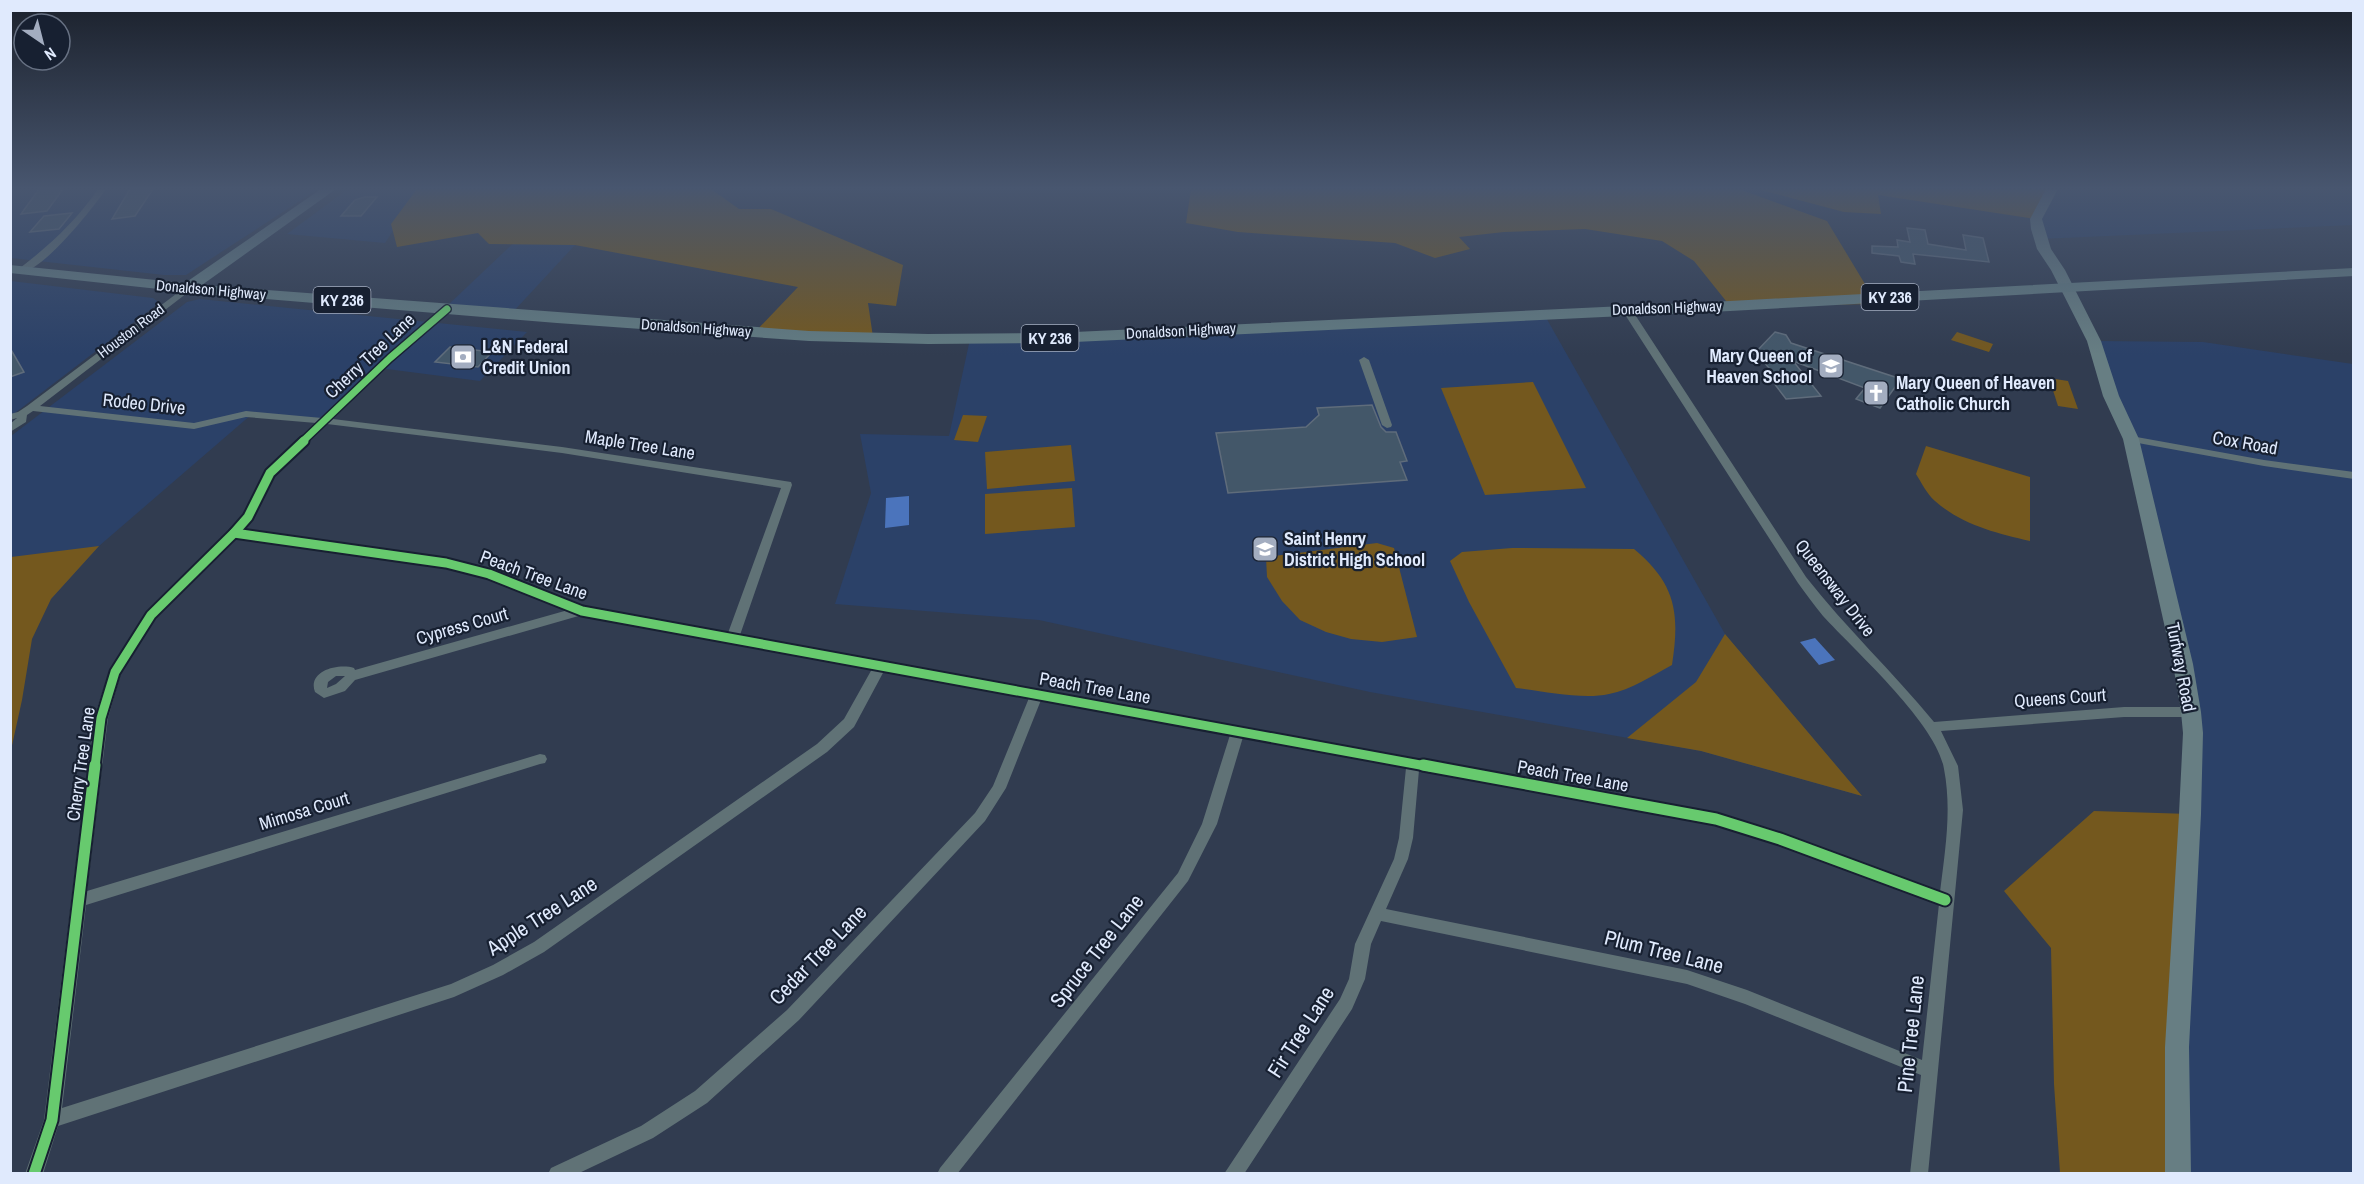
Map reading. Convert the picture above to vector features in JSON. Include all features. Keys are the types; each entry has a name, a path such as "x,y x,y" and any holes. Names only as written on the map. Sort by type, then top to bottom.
{"main road":[{"name":"Houston Road","path":"188,288 251,244"},
{"name":"Turfway Road","path":"2042,244 2094,341 2111,396 2131,439 2183,664 2191,712 2193,733 2190,814 2177,1047 2178,1173"},
{"name":"Donaldson Highway","path":"17,270 188,288 798,336 917,339 1053,338 1983,293 2066,286 2354,272"}],"street":[{"path":"17,270 54,244"},
{"name":"Houston Road","path":"10,429 22,420 21,413 188,288"},
{"name":"Cherry Tree Lane","path":"34,1173 52,1120 101,718 115,672 150,615 248,517 270,473 390,358 447,309"},
{"name":"Queensway Drive","path":"1628,310 1802,580 1826,611 1931,727 1946,750 1952,766 1956,810 1945,900"},
{"path":"1364,360 1387,424"},
{"name":"Rodeo Drive","path":"21,413 194,426 246,414 325,421"},
{"name":"Maple Tree Lane","path":"325,421 562,450 787,485 732,639"},
{"name":"Cox Road","path":"2131,439 2254,462 2354,476"},
{"name":"Peach Tree Lane","path":"234,533 446,563 489,573 582,611 1716,819 1780,839 1945,900"},
{"name":"Cypress Court","path":"351,676 582,611"},
{"name":"Apple Tree Lane","path":"52,1120 454,990 498,970 539,947 822,748 849,723 880,666"},
{"name":"Cedar Tree Lane","path":"557,1173 646,1132 701,1097 793,1015 980,817 999,788 1037,694"},
{"name":"Queens Court","path":"1931,727 2124,712 2191,712"},
{"name":"Spruce Tree Lane","path":"946,1173 1183,877 1201,847 1217,809 1238,731"},
{"name":"Mimosa Court","path":"80,900 540,759"},
{"name":"Fir Tree Lane","path":"1233,1173 1346,1004 1357,979 1363,944 1392,884 1406,838 1413,763"},
{"name":"Pine Tree Lane","path":"1919,1173 1945,900"},
{"name":"Plum Tree Lane","path":"1378,914 1619,962 1697,980 1747,997 1928,1070"}],"shaded area":[{"path":"11,244 233,244 186,275 164,275 11,258"},
{"path":"396,244 413,244 397,247"},
{"path":"511,244 854,244 903,265 896,306 868,303 873,337 754,333 798,287 575,245"},
{"path":"512,244 575,245 512,313 447,306"},
{"path":"1398,244 1466,244 1470,249 1435,258"},
{"path":"1667,244 1841,244 1877,304 1730,306 1694,261"},
{"path":"11,281 153,298 157,301 155,306 11,416"},
{"path":"200,299 527,332 480,381 379,368 325,421 252,414 99,546 51,599 11,599 11,436 187,302"},
{"name":"Saint Henry District High School","path":"1544,314 1725,634 1862,796 1701,751 1370,692 1039,620 835,604 871,493 860,434 949,436 970,339"},
{"path":"1957,332 1993,344 1989,352 1951,340"},
{"path":"2094,341 2203,342 2353,364 2353,1173 2178,1173 2193,733 2131,439"},
{"path":"2049,378 2068,381 2078,409 2058,406"},
{"path":"1533,382 1586,488 1485,495 1441,388"},
{"path":"963,415 987,416 978,442 954,440"},
{"path":"1071,445 1075,481 987,489 985,452"},
{"path":"1926,446 2030,477 2030,541 1968,522 1935,501 1916,474"},
{"path":"1072,488 1075,527 985,534 985,494"},
{"path":"909,496 909,525 885,528 886,498"},
{"path":"1377,543 1394,548 1417,637 1382,642 1351,639 1326,632 1300,620 1282,601 1267,577 1266,557"},
{"path":"99,546 51,599 32,639 11,750 11,557"},
{"path":"1512,548 1634,549 1659,575 1672,601 1675,630 1672,665 1642,682 1598,696 1575,696 1516,688 1469,602 1450,561 1462,552"},
{"path":"1725,634 1862,796 1701,751 1627,738 1696,682"},
{"path":"1815,638 1835,660 1819,665 1800,642"},
{"path":"2094,811 2190,814 2178,1173 2060,1173 2054,1084 2051,948 2004,891"}],"building":[{"path":"1898,244 1930,244 1966,250 1965,244 1985,244 1989,262 1913,254 1915,264 1901,262 1899,256 1872,253 1872,246 1898,247"},
{"name":"Mary Queen of Heaven School","path":"1775,332 1786,335 1791,343 1901,379 1880,408 1856,399 1865,388 1793,361 1821,396 1786,399 1767,374 1773,373 1759,356 1754,354"},
{"name":"L&N Federal Credit Union","path":"450,347 492,352 478,367 435,362"},
{"path":"10,348 24,372 10,377"},
{"name":"Saint Henry District High School","path":"1372,405 1381,427 1386,432 1396,432 1407,461 1400,462 1407,480 1228,493 1216,433 1306,427 1319,415 1317,408"}],"cycle path":[{"path":"34,1174 52,1120 101,718 115,672 151,615 248,517 270,473 390,358 447,309"},
{"path":"234,533 446,563 489,574 582,611 1716,819 1780,839 1945,900"}],"place":[{"name":"L&N Federal Credit Union","path":"463,357"},
{"name":"Mary Queen of Heaven School","path":"1831,366"},
{"name":"Mary Queen of Heaven Catholic Church","path":"1876,393"},
{"name":"Saint Henry District High School","path":"1265,549"}]}
